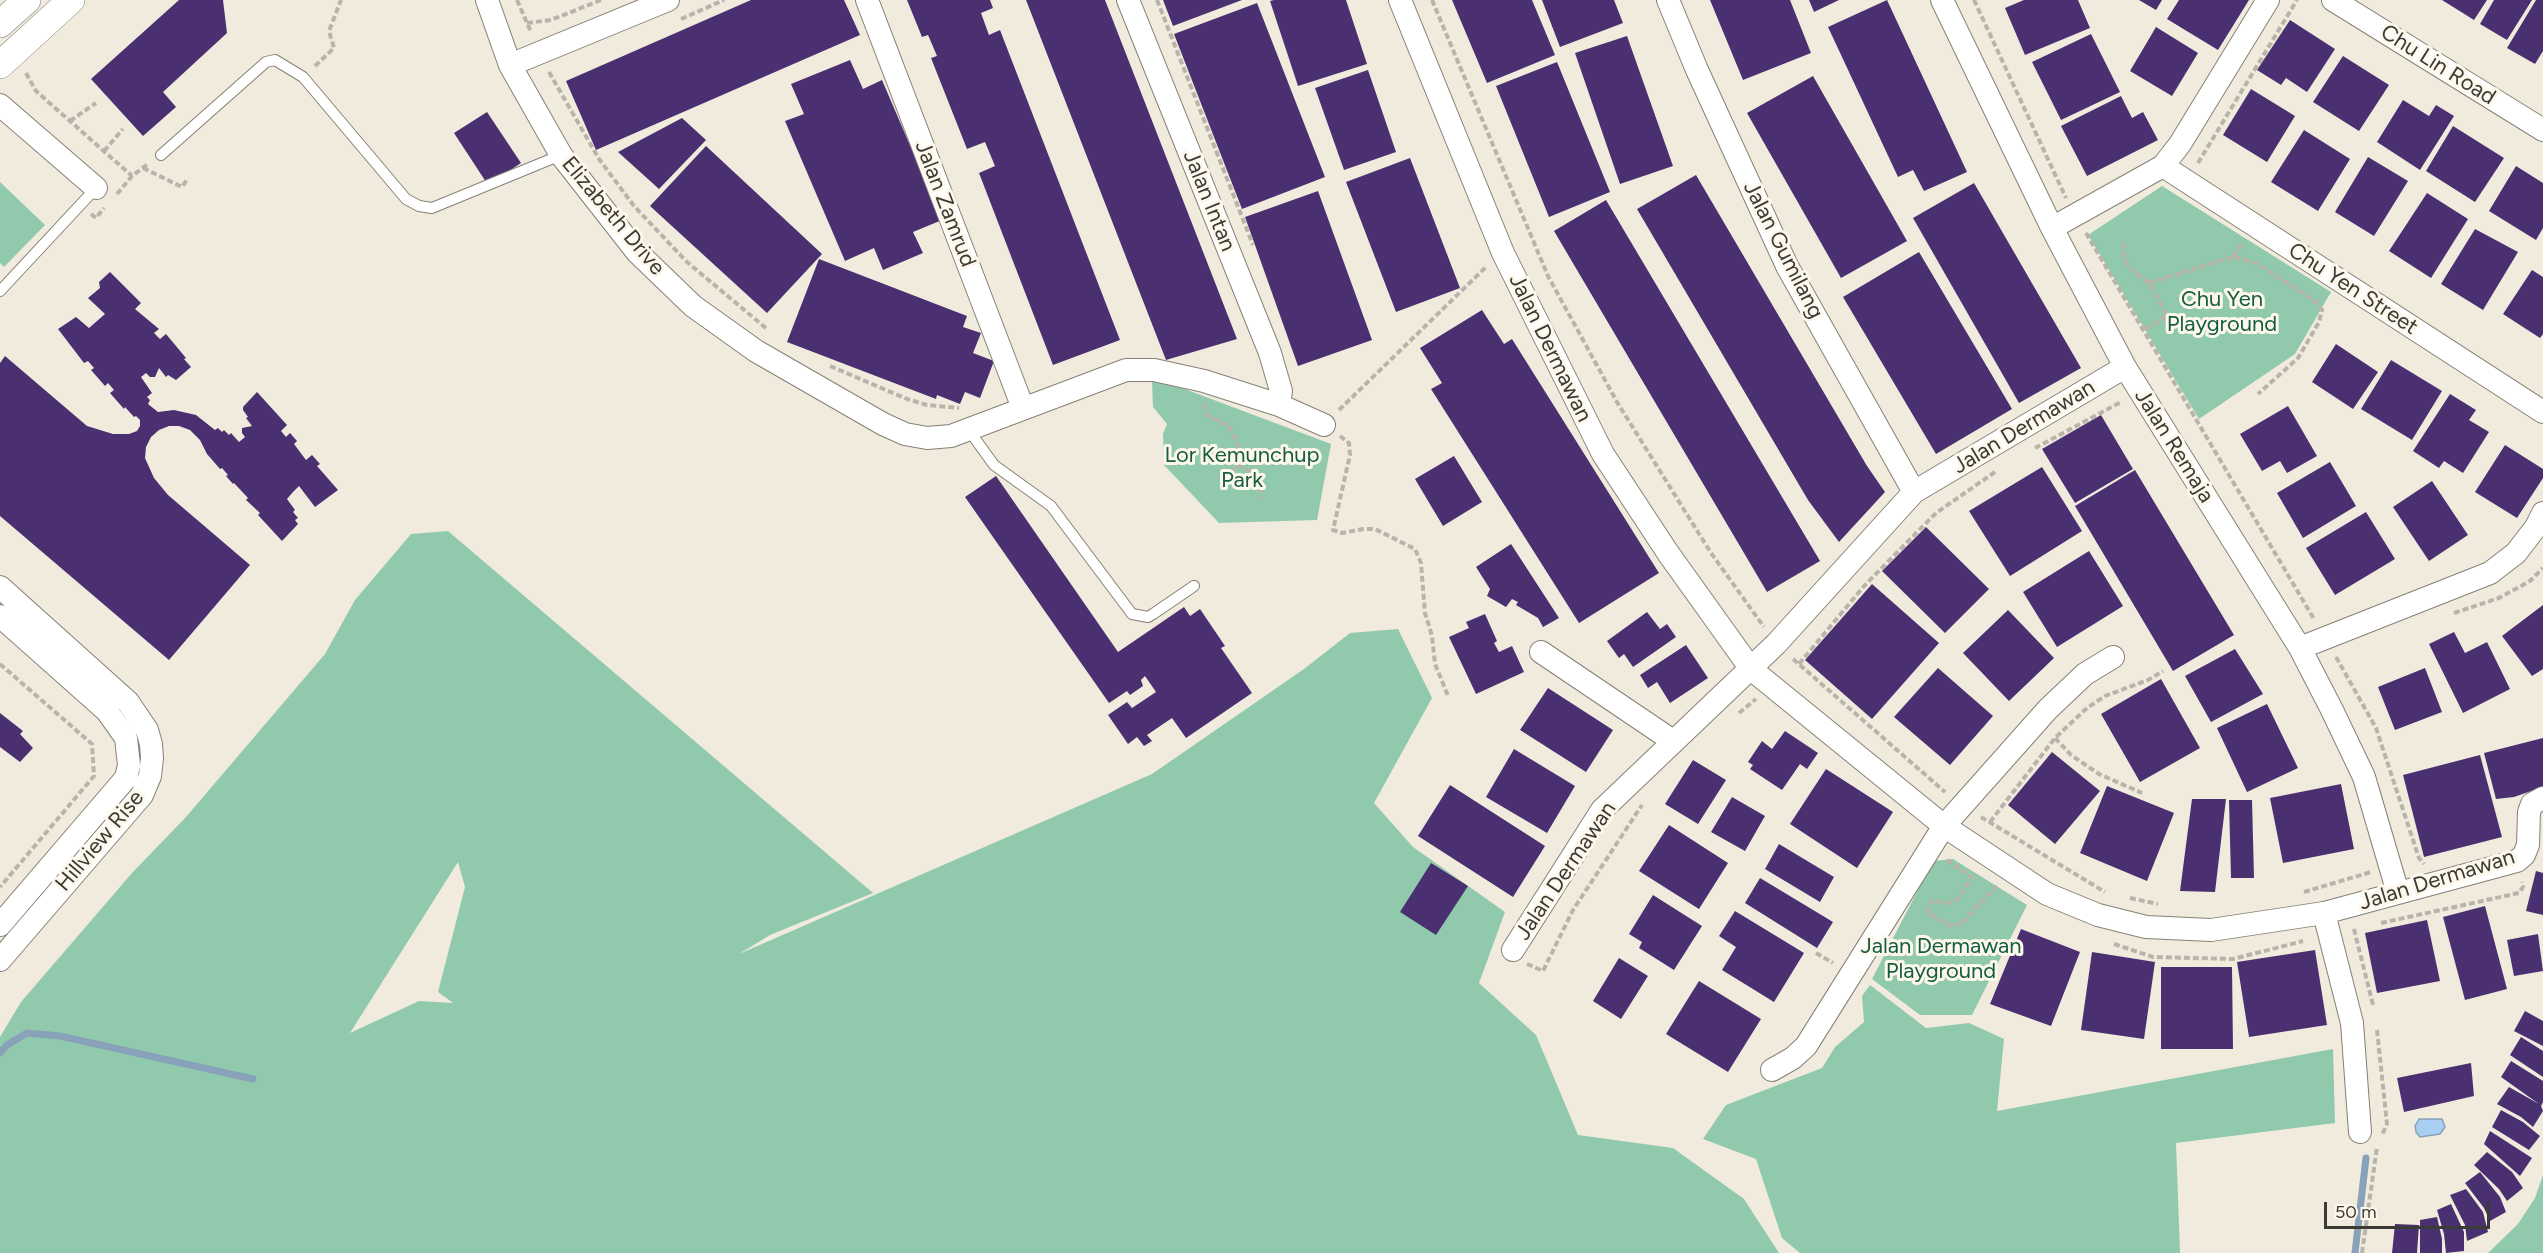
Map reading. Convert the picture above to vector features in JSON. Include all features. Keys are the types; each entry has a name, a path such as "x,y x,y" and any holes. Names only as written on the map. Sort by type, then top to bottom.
{"street":[{"path":"0,24 27,0"},
{"path":"19,48 53,0"},
{"path":"19,48 70,0"},
{"name":"Elizabeth Drive","path":"487,0 510,65 561,155 637,252 693,306 756,351 883,424 905,434 927,438 951,436 1126,370 1154,370 1280,405 1337,434"},
{"path":"510,65 668,0"},
{"name":"Jalan Zamrud","path":"867,0 1023,408"},
{"name":"Jalan Intan","path":"1128,0 1270,353 1281,391 1280,405"},
{"name":"Jalan Dermawan","path":"1400,0 1503,253 1603,454 1668,553 1747,672 1944,826 2047,894 2098,915 2146,927 2211,930 2326,924 2398,893 2517,861 2524,855 2528,845 2529,812 2532,804 2543,798"},
{"name":"Jalan Gumilang","path":"1668,0 1697,70 1787,266 1914,492"},
{"name":"Jalan Remaja","path":"1942,0 2120,370 2300,648 2364,777 2398,893"},
{"path":"2052,228 2163,166 2180,144 2268,0"},
{"name":"Chu Lin Road","path":"2333,0 2543,130"},
{"path":"0,105 96,188"},
{"name":"Chu Yen Street","path":"2163,166 2543,412"},
{"name":"Jalan Dermawan","path":"1512,950 1602,810 1776,644 1914,492 2120,370"},
{"path":"2300,648 2490,573 2516,553 2536,528 2543,513"},
{"name":"Hillview Rise","path":"0,587 128,702 139,716 151,744 150,776 142,795 0,960"},
{"name":"Hillview Rise","path":"0,616 107,711 126,738 129,754 126,778 0,925"},
{"path":"1541,652 1673,741"},
{"path":"1772,1070 1793,1058 1806,1046 1944,826 2048,709 2085,674 2113,657"},
{"path":"2326,924 2352,1023 2360,1132"}],"lane":[{"path":"161,155 266,62 275,60 303,77 406,200 419,206 432,208 561,155"},
{"path":"0,291 96,188"},
{"path":"968,429 994,465 1051,506 1132,614 1148,616 1153,614 1194,586"},
{"path":"27,894 53,898 46,871"}],"path":[{"path":"303,77 334,48 329,31 341,0"},
{"path":"517,0 539,53 598,159 634,206 687,262 772,333"},
{"path":"527,23 551,20 601,0"},
{"path":"1432,0 1548,276 1623,412 1711,553 1776,644 1962,805 2107,893"},
{"path":"1974,0 2075,216 2376,728 2419,858 2431,868"},
{"path":"2200,171 2199,161 2297,0"},
{"path":"19,48 30,83 132,176"},
{"path":"70,121 96,103"},
{"path":"104,151 123,129"},
{"path":"142,167 182,187 188,178"},
{"path":"2233,257 2243,241"},
{"path":"2124,243 2123,257 2130,268 2149,283 2167,316 2144,330"},
{"path":"1448,696 1436,663 1432,636 1425,614 1421,563 1415,549 1375,529 1342,533 1333,530 1350,455 1349,443 1337,434 1418,332 1503,253"},
{"path":"2149,283 2233,257 2256,263 2315,301 2322,310 2319,322 2298,358 2258,394"},
{"path":"825,363 907,399 954,409 962,407"},
{"path":"2029,452 2130,398 2120,370"},
{"path":"1177,375 1202,400 1208,415 1229,426 1240,450 1237,465 1220,479"},
{"path":"1237,465 1251,471 1261,480 1259,498"},
{"path":"1799,664 1865,585 1936,513 2000,469"},
{"path":"0,664 92,744 94,776 0,887"},
{"path":"1990,822 2055,738 2087,708 2104,696 2148,680 2163,671"},
{"path":"1737,714 1763,692 1747,672"},
{"path":"2055,738 2071,755 2099,774 2142,793"},
{"path":"1543,971 1573,910 1645,801"},
{"path":"1931,846 1972,877 1958,899 1949,903 1933,901 1929,906 1929,913 1951,926 1962,924 2001,882"},
{"path":"2297,894 2373,871 2371,861"},
{"path":"2376,924 2519,893 2523,886 2517,861"},
{"path":"2129,898 2163,905"},
{"path":"2112,943 2153,957 2233,959 2326,924 2354,929 2365,926"},
{"path":"2354,929 2374,1011"},
{"path":"1816,953 1829,961"},
{"path":"2362,1253 2375,1151 2387,1124 2376,1022"}],"green space":[{"path":"0,182 45,225 4,267 0,263"},
{"name":"Chu Yen Playground","path":"2162,186 2331,292 2295,354 2199,419 2088,235"},
{"name":"Lor Kemunchup Park","path":"1152,381 1182,388 1331,444 1317,520 1219,523 1164,465 1163,434 1167,424 1153,407"},
{"path":"448,531 873,893 770,935 739,954 1152,774 1304,669 1350,633 1398,629 1432,698 1374,803 1413,847 1505,912 1479,983 1536,1035 1578,1135 1673,1148 1744,1199 1779,1253 0,1253 0,1037 21,1002 132,873 186,817 325,654 355,600 411,534","holes":["458,862 465,887 438,992 453,1003 419,1001 350,1033"]},
{"name":"Jalan Dermawan Playground","path":"1953,859 2027,905 1972,1015 1920,1015 1872,979 1933,861"},
{"path":"1870,985 1926,1028 1969,1023 2004,1039 1997,1111 2333,1049 2335,1123 2176,1143 2180,1253 1800,1253 1782,1238 1756,1159 1703,1139 1726,1105 1822,1068 1835,1047 1864,1022 1862,996"},
{"path":"2543,1175 2543,1253 2488,1253 2518,1224 2535,1198"}],"water":[{"path":"2419,1119 2442,1119 2445,1127 2440,1134 2420,1137 2415,1126"}],"building":[{"path":"179,0 223,0 227,33 163,92 176,107 143,136 91,79"},
{"path":"751,0 844,0 860,35 596,150 566,81"},
{"path":"907,0 990,0 993,8 981,13 989,35 1000,30 1120,340 1053,365 979,173 995,166 985,142 967,149 931,58 937,56 928,35 922,37"},
{"path":"1026,0 1105,0 1237,339 1166,360"},
{"path":"1163,0 1242,0 1173,26"},
{"path":"1346,0 1367,64 1298,86 1270,1"},
{"path":"1452,0 1532,0 1555,55 1487,83"},
{"path":"1542,0 1614,0 1623,23 1560,47"},
{"path":"1710,0 1790,0 1811,53 1743,80"},
{"path":"1809,0 1839,0 1814,12"},
{"path":"1887,0 1967,172 1924,191 1913,170 1898,177 1828,27"},
{"path":"2024,0 2078,0 2090,28 2025,55 2005,8"},
{"path":"2139,0 2162,0 2156,10"},
{"path":"2179,0 2249,0 2218,50 2167,19"},
{"path":"2442,0 2487,0 2474,20"},
{"path":"2494,0 2532,0 2507,40 2480,24"},
{"path":"2536,0 2543,0 2543,51 2535,64 2507,48"},
{"path":"1257,3 1325,177 1242,209 1174,34"},
{"path":"2290,20 2335,49 2307,92 2286,78 2281,85 2257,70"},
{"path":"2156,27 2198,53 2172,96 2130,71"},
{"path":"2091,34 2120,92 2061,120 2032,62"},
{"path":"1627,36 1673,166 1620,184 1575,53"},
{"path":"2343,56 2389,85 2359,131 2313,102"},
{"path":"850,60 863,89 882,80 942,220 913,232 923,253 883,270 874,248 845,261 785,121 804,114 791,84"},
{"path":"1557,62 1610,192 1549,217 1496,86"},
{"path":"1368,70 1396,152 1344,170 1315,88"},
{"path":"1813,76 1907,241 1841,278 1747,113"},
{"path":"2251,89 2295,116 2267,162 2223,135"},
{"path":"2121,96 2132,118 2143,112 2158,140 2087,176 2061,126"},
{"path":"2403,100 2429,116 2436,105 2454,116 2420,170 2377,142"},
{"path":"487,112 521,163 488,185 454,133"},
{"path":"682,118 706,140 659,189 618,152"},
{"path":"2453,126 2504,158 2475,202 2426,171"},
{"path":"2304,130 2350,159 2318,211 2271,182"},
{"path":"706,146 822,254 767,313 650,206"},
{"path":"2368,157 2408,181 2374,236 2335,212"},
{"path":"1410,158 1460,288 1396,312 1346,182"},
{"path":"2516,166 2543,183 2543,228 2536,240 2489,211"},
{"path":"1696,175 1867,466 1885,492 1839,542 1808,500 1637,209"},
{"path":"1974,183 2081,368 2019,403 1913,218"},
{"path":"1318,191 1372,340 1298,366 1245,217"},
{"path":"2427,193 2468,219 2431,278 2389,251"},
{"path":"1606,200 1820,561 1767,592 1554,231"},
{"path":"2475,229 2518,252 2483,310 2441,284"},
{"path":"1919,252 2012,409 1936,454 1843,297"},
{"path":"819,259 967,316 963,327 981,333 973,353 994,361 980,398 965,392 960,404 937,395 936,399 787,342"},
{"path":"2532,270 2543,277 2543,334 2540,338 2503,314"},
{"path":"110,272 141,303 135,309 159,329 154,333 160,339 166,334 191,367 176,380 168,375 166,377 159,368 155,377 150,377 146,373 141,377 152,393 147,397 150,400 148,404 158,412 174,410 196,415 215,430 218,428 229,435 231,433 239,442 245,437 242,428 252,426 246,418 248,417 243,407 257,392 287,425 281,431 286,437 290,433 297,441 294,444 306,460 312,455 320,464 317,466 338,490 315,507 299,486 287,499 295,510 293,512 298,518 295,520 298,524 282,541 258,515 260,513 246,500 248,498 207,454 200,440 190,430 179,426 169,426 159,430 151,437 146,447 145,458 154,478 168,495 250,565 169,660 0,516 0,363 5,356 87,426 113,434 129,434 137,431 140,426 140,420 125,407 124,409 110,393 114,390 108,383 105,386 91,370 94,368 88,361 84,363 58,329 76,317 89,328 105,314 88,298 100,288 99,282"},
{"path":"1482,310 1504,344 1512,339 1659,573 1579,623 1431,389 1442,383 1420,348"},
{"path":"2336,344 2378,372 2353,409 2312,382"},
{"path":"2391,360 2442,391 2412,440 2361,409"},
{"path":"2450,394 2476,410 2469,420 2489,432 2463,473 2444,461 2439,468 2413,451"},
{"path":"2288,406 2317,456 2287,473 2280,461 2262,471 2240,434"},
{"path":"2101,415 2133,469 2075,503 2042,449"},
{"path":"2505,445 2543,469 2543,478 2517,518 2475,492"},
{"path":"1454,456 1482,502 1443,526 1415,479"},
{"path":"2330,462 2356,506 2303,538 2277,493"},
{"path":"2042,467 2082,531 2010,576 1969,511"},
{"path":"2135,470 2234,635 2173,671 2075,506"},
{"path":"996,476 1118,652 1184,607 1190,616 1200,609 1225,646 1221,648 1252,693 1186,738 1172,718 1147,735 1152,741 1144,746 1137,737 1128,744 1108,715 1127,702 1132,708 1156,692 1145,676 1141,680 1143,686 1130,695 1127,691 1109,703 965,497"},
{"path":"2432,481 2468,535 2429,561 2393,507"},
{"path":"2366,512 2395,559 2335,595 2306,548"},
{"path":"1926,527 1989,589 1945,633 1882,571"},
{"path":"1511,544 1559,618 1543,627 1538,618 1516,605 1518,602 1512,599 1506,607 1487,596 1490,589 1476,567"},
{"path":"2089,551 2123,606 2057,647 2023,592"},
{"path":"1872,584 1939,643 1872,719 1805,660"},
{"path":"2543,605 2543,669 2532,676 2502,636"},
{"path":"2008,610 2054,658 2009,701 1963,653"},
{"path":"1647,612 1660,629 1667,624 1676,637 1633,667 1624,654 1619,658 1607,641"},
{"path":"1485,614 1497,641 1494,643 1499,652 1512,646 1524,672 1476,694 1449,637 1469,628 1466,622"},
{"path":"2454,632 2465,653 2487,642 2510,689 2463,713 2429,644"},
{"path":"1686,645 1708,678 1670,703 1657,682 1648,688 1640,675"},
{"path":"2235,649 2263,694 2211,722 2185,676"},
{"path":"1938,668 1993,716 1950,765 1894,717"},
{"path":"2425,668 2442,712 2395,730 2378,687"},
{"path":"2161,679 2200,748 2140,782 2101,714"},
{"path":"1548,688 1613,730 1586,772 1520,730"},
{"path":"2267,704 2298,768 2247,792 2217,728"},
{"path":"0,713 23,731 20,734 33,748 20,762 0,747"},
{"path":"1785,731 1818,753 1807,769 1800,764 1782,790 1750,769 1753,765 1748,762 1762,741 1772,749"},
{"path":"2543,738 2543,787 2514,797 2496,799 2484,753"},
{"path":"1514,749 1575,786 1547,833 1486,797"},
{"path":"2052,752 2100,791 2055,844 2008,805"},
{"path":"2480,755 2502,837 2424,857 2403,775"},
{"path":"1693,760 1726,780 1698,824 1665,804"},
{"path":"1826,769 1893,812 1857,868 1790,824"},
{"path":"2341,784 2354,849 2283,863 2270,798"},
{"path":"1450,785 1545,846 1513,897 1418,836"},
{"path":"2107,786 2174,813 2147,881 2080,853"},
{"path":"1732,797 1765,816 1745,851 1711,832"},
{"path":"2192,799 2226,799 2215,892 2180,891"},
{"path":"2229,800 2252,800 2254,878 2231,878"},
{"path":"1669,825 1728,863 1699,909 1639,871"},
{"path":"1779,844 1834,877 1820,902 1765,869"},
{"path":"1431,863 1468,886 1436,935 1400,912"},
{"path":"2536,871 2543,873 2543,915 2526,911"},
{"path":"1760,878 1833,922 1817,948 1745,903"},
{"path":"1653,895 1702,926 1674,970 1639,948 1642,942 1629,934"},
{"path":"2485,906 2507,989 2465,1000 2443,917"},
{"path":"1735,911 1804,953 1774,1002 1722,970 1736,947 1719,936"},
{"path":"2427,920 2440,981 2377,993 2365,933"},
{"path":"2021,929 2080,952 2051,1026 1990,1004"},
{"path":"2538,934 2543,971 2514,976 2507,940"},
{"path":"2315,950 2327,1025 2249,1037 2237,962"},
{"path":"2092,952 2155,962 2144,1039 2081,1030"},
{"path":"1619,958 1648,976 1621,1019 1593,1001"},
{"path":"2161,967 2232,967 2233,1049 2161,1049"},
{"path":"1699,981 1761,1019 1728,1072 1666,1034"},
{"path":"2525,1011 2543,1021 2543,1046 2514,1031"},
{"path":"2521,1037 2543,1051 2543,1077 2510,1055"},
{"path":"2511,1061 2543,1081 2541,1106 2543,1111 2533,1127 2521,1117 2497,1104 2509,1087 2539,1104 2501,1077"},
{"path":"2471,1063 2474,1096 2404,1112 2397,1078"},
{"path":"2501,1110 2523,1122 2540,1136 2529,1150 2492,1127"},
{"path":"2490,1131 2532,1158 2520,1176 2484,1144"},
{"path":"2487,1152 2512,1172 2523,1188 2507,1201 2499,1189 2474,1165"},
{"path":"2480,1172 2500,1197 2506,1212 2490,1221 2484,1208 2465,1183"},
{"path":"2466,1189 2483,1212 2488,1232 2467,1241 2465,1225 2450,1195"},
{"path":"2451,1204 2464,1232 2464,1251 2446,1253 2444,1234 2437,1210"},
{"path":"2437,1217 2442,1239 2442,1253 2420,1253 2420,1220"},
{"path":"2395,1224 2419,1225 2417,1253 2392,1253"}],"waterway":[{"path":"0,1053 7,1045 27,1033 60,1036 253,1079"},
{"path":"2355,1253 2366,1158"}]}
